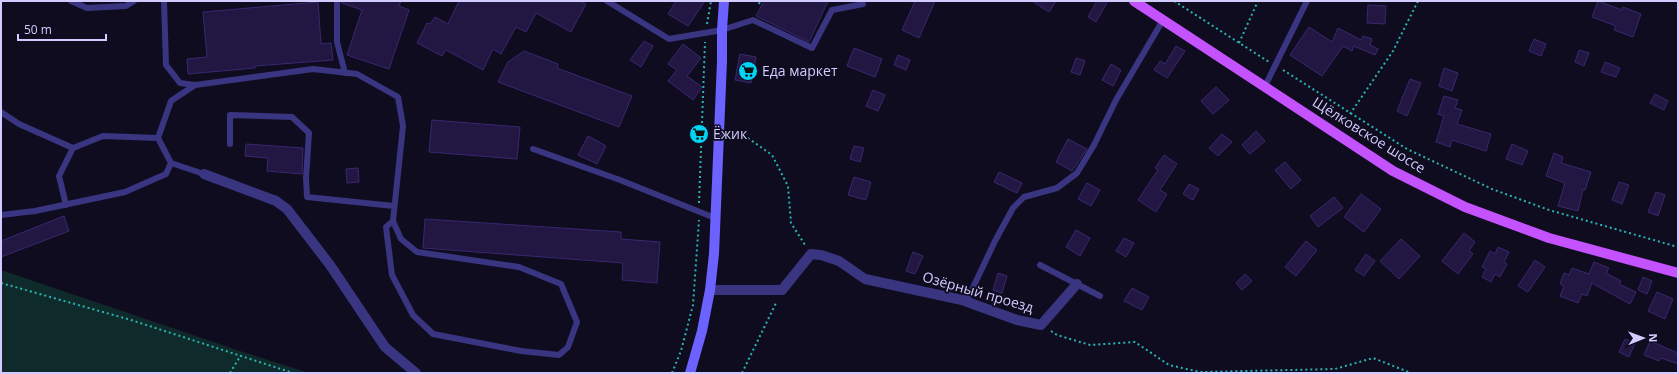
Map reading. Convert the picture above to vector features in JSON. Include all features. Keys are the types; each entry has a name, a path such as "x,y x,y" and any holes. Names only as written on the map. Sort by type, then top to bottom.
{"main road":[{"path":"690,373 702,331 710,290 715,218 724,1"},
{"name":"Щёлковское шоссе","path":"1134,1 1393,171 1465,206 1549,238 1678,274"}],"street":[{"path":"204,174 276,201 287,209 330,265 385,348 416,373"},
{"name":"Озёрный проезд","path":"812,254 839,260 865,279 962,300 1017,320 1041,324 1077,284"},
{"path":"710,290 782,290 812,254"}],"lane":[{"path":"71,1 88,8 126,6 134,1"},
{"path":"164,1 166,65 180,83 195,85 313,69 357,74 398,97 403,126 393,221 400,239 417,252 519,267 561,284 577,322 568,347 559,355 521,350 433,334 413,315 392,275 386,227 393,221"},
{"path":"337,1 338,42 345,73"},
{"path":"607,1 669,39 722,30 753,20 812,48 832,10 863,4"},
{"path":"1265,86 1307,1"},
{"path":"962,300 969,296 995,241 1013,208 1024,197 1057,188 1077,173 1094,145 1116,100 1163,20"},
{"path":"195,85 171,101 158,138 171,163 204,174"},
{"path":"1,112 19,124 72,148"},
{"path":"230,144 230,115 292,117 309,133 306,178 307,197 394,206"},
{"path":"66,205 59,176 72,148 103,136 158,138"},
{"path":"533,150 620,180 715,218"},
{"path":"1,215 35,212 125,192 166,174 171,163"},
{"path":"1040,265 1100,296"}],"path":[{"path":"672,373 681,351 693,305 699,211 705,33 712,1"},
{"path":"1174,1 1407,150 1492,189 1549,210 1678,247"},
{"path":"1239,42 1258,1"},
{"path":"1350,114 1393,52 1418,1"},
{"path":"719,135 748,138 772,155 788,186 791,223 812,254"},
{"path":"1,283 131,320 293,373"},
{"path":"742,373 782,290"},
{"path":"1041,324 1057,335 1090,345 1135,342 1169,365 1200,372 1335,369 1374,358 1411,373"},
{"path":"230,373 240,355"}],"green space":[{"path":"1,270 240,351 309,373 1,373"}],"building":[{"path":"342,1 401,1 399,6 409,10 389,69 347,55 362,10 342,3"},
{"path":"459,1 580,1 586,4 571,32 536,13 526,32 516,27 501,54 493,49 483,70 446,50 442,56 417,43 427,23 430,24 435,17 448,24"},
{"path":"676,1 705,1 688,26 668,14"},
{"path":"764,1 828,1 809,42 756,16"},
{"path":"915,1 935,1 919,38 902,30"},
{"path":"1032,1 1056,1 1049,12"},
{"path":"1097,1 1108,1 1096,22 1088,17"},
{"path":"1598,1 1622,10 1623,7 1641,14 1633,37 1614,30 1616,26 1592,17"},
{"path":"318,2 321,44 331,43 333,60 255,66 255,68 188,74 187,59 207,57 203,12"},
{"path":"1368,5 1386,6 1385,24 1367,23"},
{"path":"1309,27 1332,42 1338,28 1361,40 1363,36 1372,39 1370,45 1378,49 1375,55 1354,46 1352,51 1343,46 1322,76 1290,55"},
{"path":"1534,39 1546,44 1541,56 1529,51"},
{"path":"644,41 653,46 641,67 630,60"},
{"path":"683,44 701,58 687,76 702,87 693,100 668,81 677,70 668,64"},
{"path":"1176,46 1185,51 1167,78 1154,70 1160,61 1165,64"},
{"path":"854,48 882,59 875,77 847,66"},
{"path":"1579,50 1589,53 1584,66 1575,62"},
{"path":"524,51 558,64 557,68 632,96 619,127 498,82 508,62"},
{"path":"740,54 756,57 751,83 735,80"},
{"path":"898,55 910,60 906,70 894,65"},
{"path":"1076,58 1085,61 1080,75 1071,72"},
{"path":"1605,62 1620,68 1616,77 1601,72"},
{"path":"1111,64 1121,70 1113,86 1102,80"},
{"path":"1444,68 1458,73 1452,91 1439,86"},
{"path":"1410,79 1421,83 1407,116 1397,111"},
{"path":"1216,87 1229,100 1213,114 1201,101"},
{"path":"873,90 885,95 878,111 866,106"},
{"path":"1655,94 1668,101 1664,110 1650,103"},
{"path":"1444,96 1458,100 1455,108 1462,110 1457,124 1491,134 1486,151 1452,140 1450,147 1436,142 1444,116 1438,114"},
{"path":"432,120 520,127 517,159 429,152"},
{"path":"1256,131 1265,141 1250,154 1242,145"},
{"path":"1222,134 1232,142 1218,156 1209,148"},
{"path":"588,136 606,146 597,164 578,155"},
{"path":"1068,139 1087,149 1072,171 1056,162"},
{"path":"246,144 303,148 302,174 267,171 268,158 245,156"},
{"path":"1512,144 1528,151 1522,165 1506,159"},
{"path":"854,146 864,148 860,162 850,159"},
{"path":"1554,153 1563,157 1561,163 1591,172 1585,190 1583,189 1578,211 1558,206 1565,183 1546,176"},
{"path":"1164,155 1177,164 1160,190 1167,194 1156,212 1138,200 1158,170 1155,168"},
{"path":"1285,162 1301,180 1291,189 1275,170"},
{"path":"358,168 359,182 347,183 346,169"},
{"path":"999,172 1022,183 1017,193 994,182"},
{"path":"854,177 871,182 866,200 848,195"},
{"path":"1619,182 1629,185 1622,204 1612,200"},
{"path":"1087,183 1100,190 1091,206 1078,199"},
{"path":"1189,184 1199,189 1193,200 1183,194"},
{"path":"1656,192 1665,195 1658,216 1648,212"},
{"path":"1361,194 1381,209 1364,232 1344,217"},
{"path":"1334,197 1343,208 1318,227 1310,216"},
{"path":"64,216 69,231 1,257 1,241"},
{"path":"425,219 621,232 621,239 660,242 657,283 622,280 623,263 423,248"},
{"path":"1076,230 1090,238 1080,256 1066,247"},
{"path":"1464,233 1475,242 1469,251 1473,254 1458,274 1442,261"},
{"path":"1124,238 1134,243 1126,257 1116,251"},
{"path":"1401,239 1420,256 1399,279 1380,261"},
{"path":"1306,241 1317,250 1296,276 1285,267"},
{"path":"1498,247 1509,252 1504,262 1507,264 1500,277 1495,274 1491,282 1482,277 1486,269 1482,267 1490,251 1495,254"},
{"path":"913,252 923,256 915,274 906,271"},
{"path":"1366,254 1375,261 1364,276 1355,270"},
{"path":"1535,260 1545,267 1528,292 1518,286"},
{"path":"1594,262 1609,268 1606,273 1621,281 1619,284 1636,292 1630,304 1592,283 1587,296 1582,294 1578,303 1560,296 1564,286 1560,284 1564,273 1569,275 1572,268 1589,274"},
{"path":"998,273 1007,276 1002,293 993,290"},
{"path":"1245,274 1252,281 1242,290 1236,283"},
{"path":"1643,277 1652,281 1647,294 1638,290"},
{"path":"1132,288 1149,297 1142,310 1124,301"},
{"path":"1657,292 1673,299 1665,319 1648,311"},
{"path":"1625,339 1635,343 1629,357 1619,352"},
{"path":"1650,341 1678,353 1678,364 1661,358 1659,361 1644,355"}],"place":[{"name":"Еда маркет","path":"748,71"},
{"name":"Ёжик","path":"699,134"}]}
